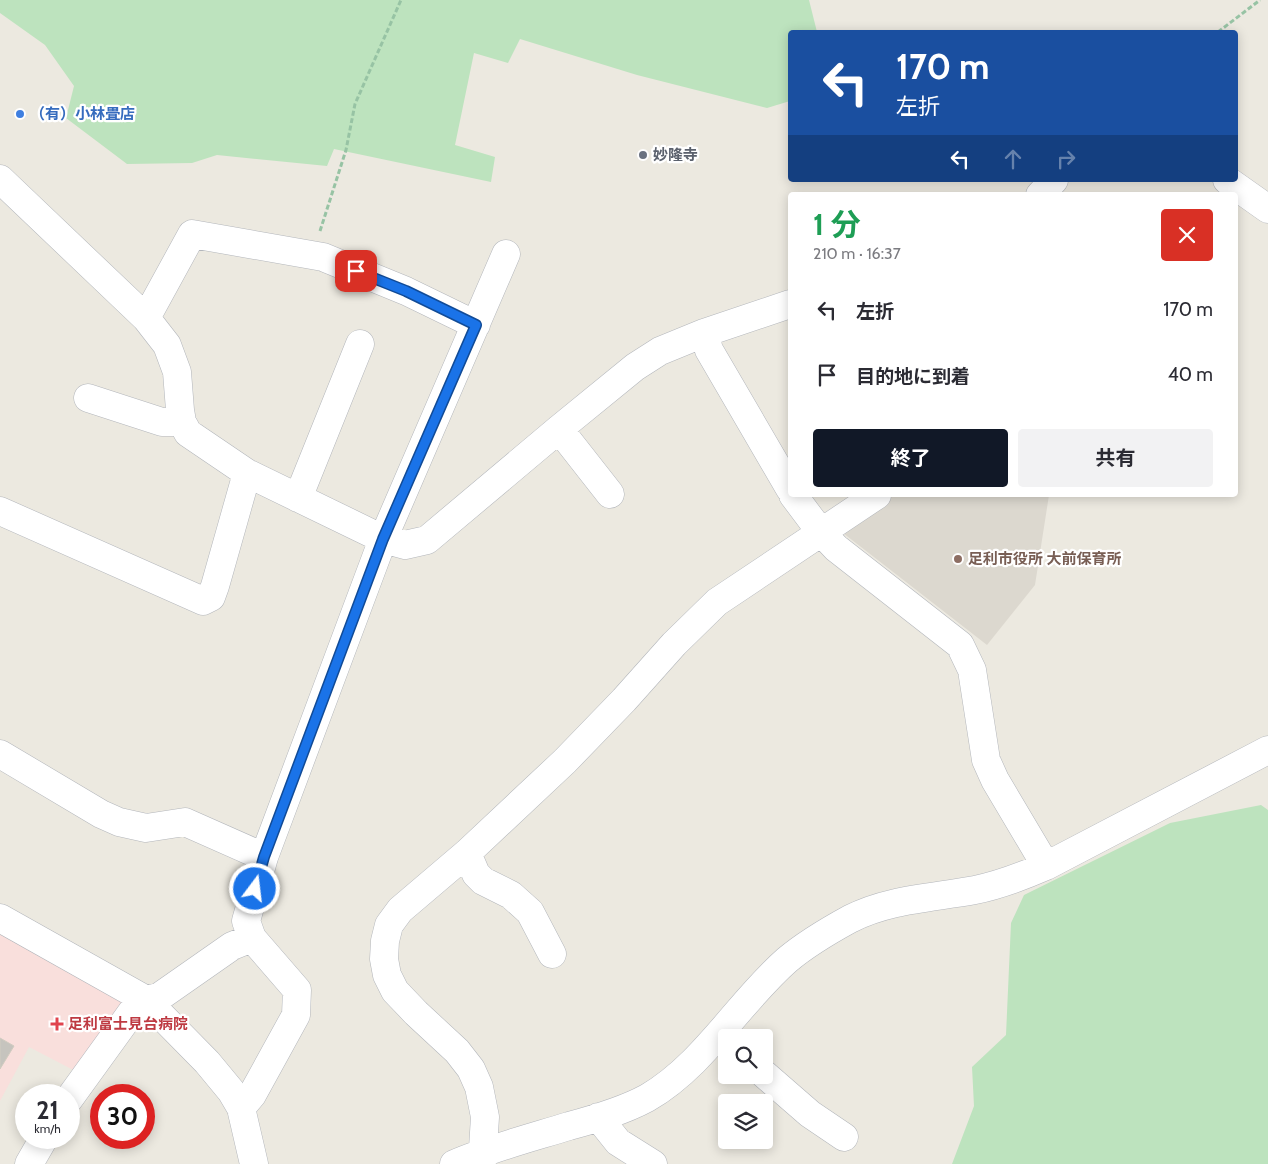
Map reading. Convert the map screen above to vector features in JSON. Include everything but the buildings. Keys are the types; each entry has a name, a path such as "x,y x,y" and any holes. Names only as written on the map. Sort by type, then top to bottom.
{"street":[{"path":"0,179 146,318 173,358 177,372 182,422 188,433 247,473 383,539 405,545 427,540 559,429 635,368 660,351 704,333 788,305"},
{"path":"1043,192 1052,182"},
{"path":"1230,182 1268,209"},
{"path":"146,318 192,234 313,255 406,291 476,325"},
{"path":"241,1108 252,1095 296,1015 298,1001 297,990 252,938 246,921 264,857 383,539 506,254"},
{"path":"704,333 709,350 788,487"},
{"path":"298,498 360,344"},
{"path":"88,398 162,422 182,422"},
{"path":"559,429 610,494"},
{"path":"0,511 203,601 211,597 215,586 247,473"},
{"path":"795,497 820,531 852,562 960,645 972,670 986,760 995,780 1046,866"},
{"path":"483,1158 485,1118 479,1087 471,1069 457,1051 416,1014 395,990 387,975 384,959 385,941 390,925 400,910 468,853 565,761 624,700 674,644 717,602 772,567 820,531 835,524 874,497"},
{"path":"729,1029 786,961 806,946 853,918 878,907 902,901 977,890 1008,882 1046,866 1268,750"},
{"path":"0,754 101,814 119,822 146,828 185,822 264,857"},
{"path":"468,853 476,874 482,880 511,895 530,912 552,954"},
{"path":"0,918 146,1000 207,1062 230,1090 241,1108 254,1164"},
{"path":"80,1084 134,1009 146,1000 159,997 232,946 252,938"},
{"path":"454,1164 483,1158 598,1118 646,1098 718,1041"},
{"path":"773,1082 810,1114 844,1137"},
{"path":"598,1118 618,1142 653,1164"},
{"path":"29,1164 38,1149"}],"path":[{"path":"313,255 346,150 355,104 401,0"},
{"path":"1221,30 1260,0"}],"shaded area":[{"name":"足利市役所 大前保育所","path":"891,497 1049,497 1035,585 987,645 843,533"},
{"name":"足利富士見台病院","path":"0,927 132,1001 79,1073 29,1047 0,1101"}],"green space":[{"path":"0,0 809,0 816,30 788,30 788,102 767,108 637,75 520,39 508,63 474,53 455,145 495,157 491,182 334,149 327,166 217,155 192,163 127,164 66,118 74,86 45,45 0,13"},
{"path":"1261,805 1268,810 1268,1164 952,1164 974,1106 972,1067 1006,1035 1011,923 1024,895 1170,823"}],"place":[{"name":"（有）小林畳店","path":"20,114"},
{"name":"妙隆寺","path":"643,155"},
{"name":"足利市役所 大前保育所","path":"958,559"},
{"name":"足利富士見台病院","path":"57,1024"}],"route":[{"path":"255,889 264,857 383,539 476,325 406,291 356,271"}]}
